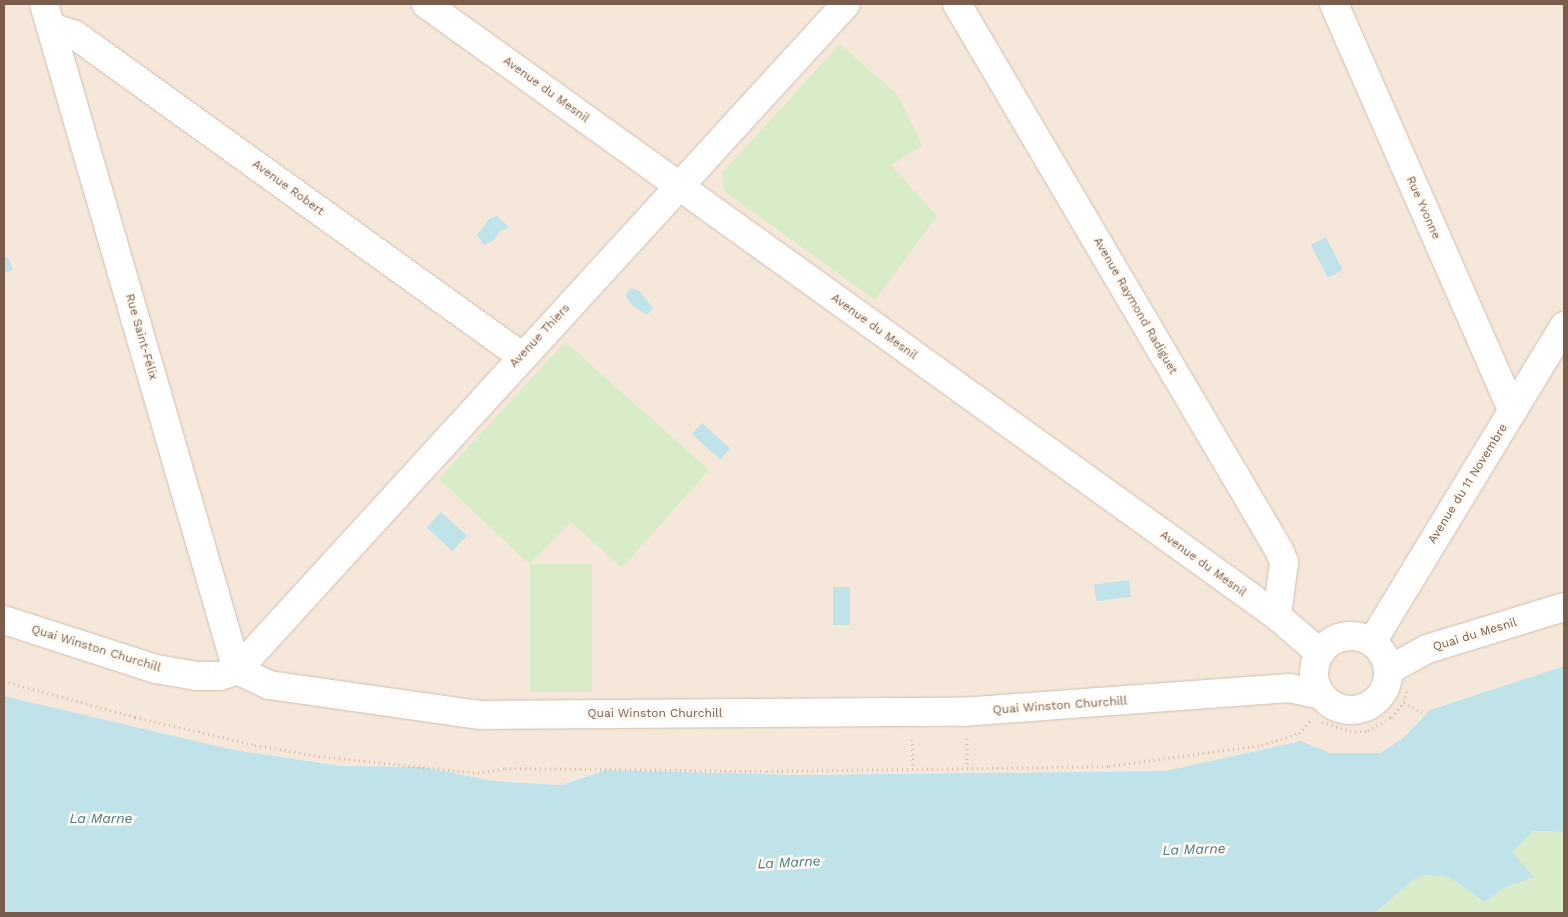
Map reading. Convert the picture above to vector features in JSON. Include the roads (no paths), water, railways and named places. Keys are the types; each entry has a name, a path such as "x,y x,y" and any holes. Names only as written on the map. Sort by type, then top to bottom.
{"street":[{"name":"Avenue du Mesnil","path":"426,4 1276,616 1320,653"},
{"name":"Avenue Thiers","path":"238,670 521,356 846,4"},
{"name":"Avenue Raymond Radiguet","path":"957,4 1278,550 1284,562 1276,616"},
{"name":"Rue Yvonne","path":"1334,4 1514,411"},
{"name":"Avenue Robert","path":"47,15 521,356"},
{"name":"Rue Saint-Félix","path":"47,15 238,670"},
{"name":"Avenue du 11 Novembre","path":"1372,642 1564,326"},
{"name":"Quai du Mesnil","path":"1399,677 1427,649 1564,607"},
{"name":"Quai Winston Churchill","path":"4,620 156,669 197,676 220,676 238,670 269,685 481,715 962,712 1289,688 1314,708"},
{"path":"1344,637 1361,637 1372,642 1399,677 1365,709 1314,708 1314,674 1320,653 1328,644 1344,637"}],"water":[{"path":"497,216 510,228 500,231 494,240 484,245 477,235 490,218"},
{"path":"1326,237 1343,270 1328,278 1311,245"},
{"path":"8,257 13,270 4,273 4,258"},
{"path":"631,288 639,291 653,308 647,315 632,305 625,295"},
{"path":"702,423 730,448 720,460 692,434"},
{"path":"441,512 467,536 452,551 427,527"},
{"path":"1129,580 1131,597 1096,601 1094,584"},
{"path":"833,587 850,587 850,625 833,625"},
{"name":"La Marne","path":"1564,666 1564,832 1534,831 1512,852 1534,877 1506,887 1485,902 1448,877 1425,875 1412,881 1375,913 4,913 4,696 229,749 340,766 424,767 493,781 561,785 606,770 801,775 1165,771 1301,741 1330,753 1380,753 1403,738 1430,710"}]}
